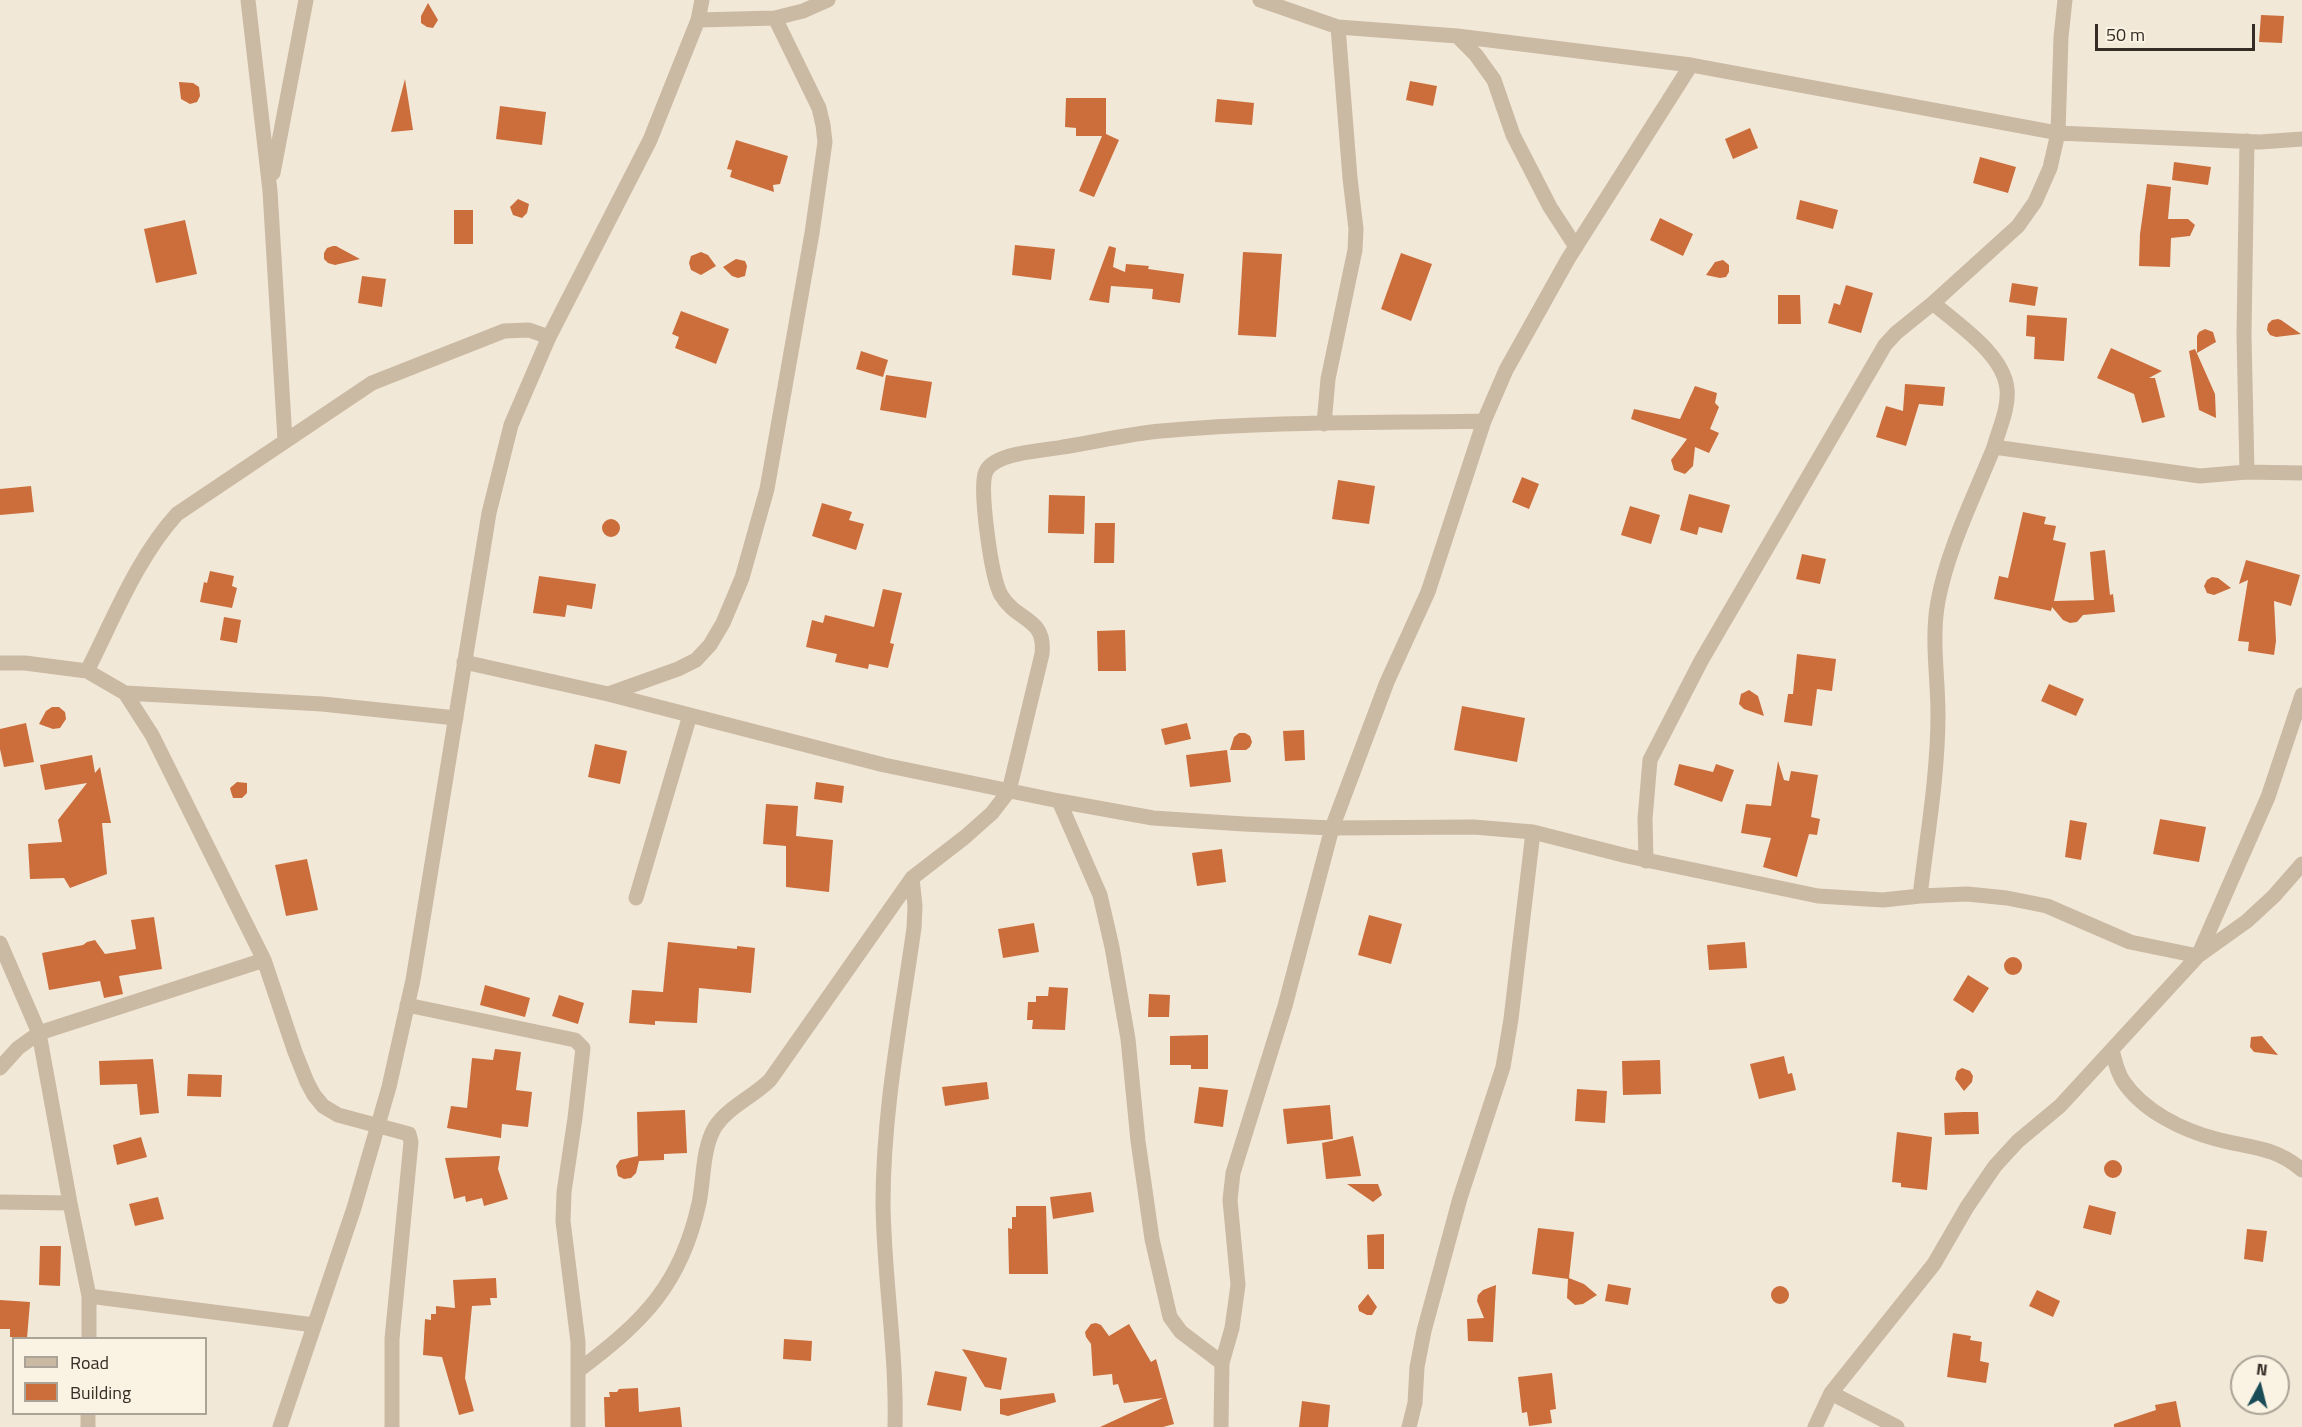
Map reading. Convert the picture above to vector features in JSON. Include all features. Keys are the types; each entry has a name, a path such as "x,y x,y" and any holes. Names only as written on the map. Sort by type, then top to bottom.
{"street":[{"path":"248,0 270,191 285,440"},
{"path":"270,191 306,0"},
{"path":"279,1427 380,1125 407,1005 499,465 511,425 549,337 650,140 698,20 702,0"},
{"path":"698,20 775,18 803,11 828,0"},
{"path":"1260,0 1338,27 1457,36 1691,65 2058,133 2247,141 2302,140"},
{"path":"1646,861 1645,819 1650,760 1707,651 1885,345 2018,226 2044,184 2058,133 2061,37 2065,0"},
{"path":"608,694 678,669 696,660 710,645 723,622 742,578 767,489 813,233 825,142 824,124 819,108 775,18"},
{"path":"1324,424 1328,379 1355,240 1338,27"},
{"path":"1457,36 1476,55 1494,80 1513,135 1550,207 1576,247"},
{"path":"1221,1427 1222,1363 1232,1328 1238,1285 1230,1200 1233,1173 1285,1006 1332,828 1387,681 1428,592 1484,422 1506,370 1576,247 1691,65"},
{"path":"2247,141 2244,335 2247,472"},
{"path":"1920,896 1935,771 1938,714 1935,628 1937,603 1951,556 1994,447 2006,407 2008,389 2004,373 1995,358 1933,303"},
{"path":"87,671 143,561 161,532 177,514 372,383 504,331 529,330 549,337"},
{"path":"579,1370 619,1340 637,1323 657,1299 672,1275 690,1236 701,1191 708,1146 724,1114 759,1091 770,1080 912,878 965,837 992,813 1010,791 1044,641 1035,625 1012,610 1000,594 994,576 984,480 990,465 994,461 1018,455 1158,432 1324,424 1484,422"},
{"path":"1994,447 2200,476 2247,472 2302,473"},
{"path":"464,662 608,694 884,765 1153,818 1332,828 1474,827 1533,832 1646,861 1818,896 1883,900 1967,894 2007,898 2047,906 2130,942 2198,956"},
{"path":"0,663 25,663 87,671 125,693 322,704 456,718"},
{"path":"125,693 152,735 264,960 295,1052 314,1095 323,1106 338,1115 409,1134 411,1142 392,1339 392,1427"},
{"path":"2198,956 2268,797 2302,695"},
{"path":"636,898 690,716"},
{"path":"1059,801 1100,895 1112,947 1128,1039 1138,1141 1152,1239 1170,1317 1181,1332 1222,1363"},
{"path":"1408,1427 1415,1403 1417,1367 1424,1331 1460,1198 1503,1067 1511,1019 1533,832"},
{"path":"1815,1427 1831,1393 1934,1264 1966,1207 1995,1166 2018,1141 2060,1106 2198,956 2247,921 2274,896 2302,864"},
{"path":"895,1427 894,1377 885,1260 884,1149 891,1083 914,928 915,906 912,878"},
{"path":"0,943 39,1033 89,1296 89,1337"},
{"path":"0,1068 18,1048 39,1033 264,960"},
{"path":"407,1005 575,1040 581,1044 583,1052 564,1192 563,1221 578,1342 578,1427"},
{"path":"2112,1050 2123,1080 2140,1100 2170,1121 2217,1139 2267,1149 2289,1158 2302,1170"},
{"path":"0,1202 70,1203"},
{"path":"89,1296 314,1325"},
{"path":"1831,1393 1897,1427"}],"building":[{"path":"428,3 438,20 433,28 421,23 421,16"},
{"path":"2261,15 2284,16 2282,43 2259,42"},
{"path":"405,79 413,130 391,132"},
{"path":"1410,81 1437,86 1433,106 1406,100"},
{"path":"179,82 193,83 199,87 200,96 197,102 190,104 181,99"},
{"path":"1066,98 1106,98 1106,134 1119,140 1094,197 1079,191 1102,136 1076,136 1076,128 1065,127"},
{"path":"1217,99 1254,103 1252,125 1215,122"},
{"path":"500,106 546,112 542,145 496,139"},
{"path":"1750,128 1758,148 1733,159 1725,139"},
{"path":"736,140 788,156 780,184 773,185 774,192 730,177 732,170 727,169"},
{"path":"1980,157 2016,167 2008,193 1973,183"},
{"path":"2174,162 2211,167 2208,185 2172,180"},
{"path":"2147,184 2171,187 2168,219 2188,219 2195,225 2190,236 2171,238 2170,267 2139,266 2140,234"},
{"path":"518,199 529,204 527,213 522,218 513,215 510,207"},
{"path":"1800,200 1838,210 1833,229 1796,219"},
{"path":"454,210 473,210 473,244 454,244"},
{"path":"1660,218 1693,234 1683,256 1650,240"},
{"path":"185,220 197,274 156,283 144,229"},
{"path":"1015,245 1055,249 1051,280 1012,275"},
{"path":"333,246 360,259 335,265 328,263 324,259 324,253 327,248"},
{"path":"1109,246 1116,248 1113,267 1125,272 1126,264 1149,266 1148,269 1184,274 1180,303 1152,299 1153,289 1111,286 1109,303 1089,300"},
{"path":"701,252 708,255 716,266 701,275 691,270 689,263 691,256"},
{"path":"1243,252 1282,254 1276,337 1238,335"},
{"path":"1401,253 1432,264 1411,321 1381,309"},
{"path":"736,259 745,261 747,266 745,276 738,278 732,276 723,267"},
{"path":"1723,260 1729,265 1726,277 1706,275 1715,262"},
{"path":"362,276 386,279 382,307 358,303"},
{"path":"2012,283 2038,287 2035,306 2009,302"},
{"path":"1846,285 1873,293 1861,333 1828,323 1834,303 1840,305"},
{"path":"1778,295 1800,295 1801,324 1778,324"},
{"path":"681,311 729,329 716,364 675,348 679,337 672,334"},
{"path":"2027,315 2067,318 2064,361 2034,359 2035,337 2026,336"},
{"path":"2278,319 2301,334 2276,337 2270,335 2267,330 2268,324"},
{"path":"2205,329 2213,332 2216,342 2197,353 2197,336"},
{"path":"2111,348 2162,371 2149,378 2155,378 2165,417 2142,423 2134,394 2097,378"},
{"path":"2195,349 2215,394 2216,418 2199,410 2189,351"},
{"path":"861,351 888,360 883,377 856,369"},
{"path":"886,375 932,382 926,418 880,410"},
{"path":"1905,384 1945,387 1943,406 1919,404 1906,446 1876,437 1886,406 1903,411"},
{"path":"1695,386 1717,393 1715,403 1719,407 1710,429 1719,433 1709,453 1695,447 1693,466 1685,474 1674,470 1671,460 1687,439 1631,419 1634,409 1680,419"},
{"path":"1522,477 1539,484 1529,509 1512,502"},
{"path":"1338,480 1375,486 1369,524 1332,519"},
{"path":"31,486 34,512 0,515 0,489"},
{"path":"1689,494 1730,505 1722,533 1699,527 1697,535 1680,530"},
{"path":"1049,495 1085,496 1084,534 1048,533"},
{"path":"822,503 852,512 849,520 864,524 856,550 812,536"},
{"path":"1630,506 1660,515 1651,544 1621,535"},
{"path":"2023,512 2046,517 2044,524 2056,526 2053,540 2066,543 2054,601 2094,600 2090,552 2105,550 2110,595 2113,594 2115,612 2083,615 2077,622 2070,623 2063,620 2052,607 2051,611 1994,599 1999,576 2008,578"},
{"path":"611,519 617,522 620,528 617,534 611,537 605,534 602,528 605,522"},
{"path":"1095,523 1115,523 1114,563 1094,563"},
{"path":"1802,554 1826,559 1820,584 1796,579"},
{"path":"2246,560 2300,575 2291,606 2274,601 2276,641 2274,655 2248,651 2249,642 2238,641 2248,580 2239,584"},
{"path":"210,571 234,576 232,586 237,588 232,608 200,602 204,582 207,583"},
{"path":"539,576 596,584 592,609 567,605 565,617 533,613"},
{"path":"2212,577 2218,578 2231,588 2214,595 2207,593 2204,586"},
{"path":"883,589 902,593 890,643 894,644 888,668 869,664 868,669 835,662 837,654 806,647 812,620 823,623 825,615 874,627"},
{"path":"224,617 241,620 237,643 220,640"},
{"path":"1125,630 1126,671 1098,671 1097,631"},
{"path":"1797,654 1836,659 1832,691 1817,689 1812,726 1784,722 1788,694 1793,694"},
{"path":"2049,684 2084,699 2076,716 2041,701"},
{"path":"1749,690 1758,696 1764,716 1744,709 1739,704 1741,694"},
{"path":"1462,706 1525,718 1517,762 1454,750"},
{"path":"52,707 59,707 65,712 66,719 60,728 53,729 39,724 46,711"},
{"path":"26,723 34,762 4,767 0,749 0,729"},
{"path":"1187,723 1191,739 1165,745 1161,729"},
{"path":"1304,730 1305,760 1285,761 1283,731"},
{"path":"1239,733 1250,736 1252,742 1250,747 1246,750 1230,750 1234,737"},
{"path":"595,744 627,751 620,784 588,777"},
{"path":"1227,750 1231,782 1190,787 1186,755"},
{"path":"92,755 95,773 100,767 111,823 102,823 107,874 70,888 64,878 30,879 28,844 62,842 58,820 87,783 45,790 40,765"},
{"path":"1778,761 1784,780 1789,781 1791,771 1818,775 1811,817 1820,819 1817,835 1809,834 1797,877 1763,867 1771,838 1741,833 1746,804 1771,806"},
{"path":"1679,764 1713,772 1716,764 1734,770 1722,802 1674,785"},
{"path":"237,782 247,783 247,793 242,798 233,798 231,792 230,788"},
{"path":"816,782 844,786 842,803 814,799"},
{"path":"766,804 798,806 796,836 833,840 829,892 786,887 786,846 763,844"},
{"path":"2160,819 2206,827 2199,862 2153,854"},
{"path":"2070,820 2087,823 2081,860 2065,857"},
{"path":"1222,849 1226,882 1197,886 1192,853"},
{"path":"307,859 318,910 286,916 275,865"},
{"path":"1369,915 1402,924 1391,964 1358,955"},
{"path":"154,917 162,969 119,976 123,994 104,998 100,981 49,990 42,953 83,945 95,940 105,954 136,949 131,920"},
{"path":"1034,923 1039,952 1003,958 998,929"},
{"path":"668,942 737,949 737,946 755,948 751,993 699,988 697,1023 655,1021 655,1025 629,1023 632,990 663,992"},
{"path":"1745,942 1747,968 1709,970 1707,945"},
{"path":"2009,957 2017,957 2022,962 2020,973 2009,975 2004,970 2004,962"},
{"path":"1968,975 1989,988 1973,1013 1953,1000"},
{"path":"485,985 530,998 525,1017 480,1005"},
{"path":"1049,987 1068,988 1065,1030 1032,1029 1033,1020 1027,1020 1028,1002 1036,1002 1036,996 1048,996"},
{"path":"1149,994 1170,995 1169,1017 1148,1017"},
{"path":"559,995 584,1003 578,1024 552,1016"},
{"path":"1208,1035 1208,1069 1191,1069 1191,1065 1170,1065 1170,1036"},
{"path":"2262,1036 2278,1055 2254,1052 2250,1047 2251,1037"},
{"path":"495,1049 521,1052 516,1090 532,1092 528,1127 502,1124 501,1138 447,1128 451,1106 467,1108 472,1058 493,1060"},
{"path":"1784,1056 1788,1074 1792,1073 1796,1090 1759,1099 1750,1064"},
{"path":"153,1059 159,1113 140,1115 137,1084 100,1085 99,1061"},
{"path":"1660,1060 1661,1094 1623,1095 1622,1061"},
{"path":"1962,1068 1970,1071 1973,1076 1972,1082 1964,1091 1955,1079 1957,1071"},
{"path":"188,1074 222,1075 221,1097 187,1096"},
{"path":"987,1082 989,1099 945,1106 942,1087"},
{"path":"1199,1087 1228,1090 1223,1127 1194,1123"},
{"path":"1577,1089 1607,1091 1605,1123 1575,1121"},
{"path":"1330,1105 1333,1139 1287,1144 1283,1109"},
{"path":"685,1110 687,1153 664,1154 664,1160 639,1161 636,1173 631,1178 624,1179 618,1176 616,1166 620,1160 638,1156 637,1112"},
{"path":"1978,1112 1979,1134 1945,1135 1944,1113"},
{"path":"1897,1132 1932,1137 1927,1190 1901,1187 1901,1183 1892,1182"},
{"path":"1353,1136 1361,1176 1326,1179 1322,1143"},
{"path":"141,1137 147,1157 117,1165 113,1145"},
{"path":"500,1156 498,1169 508,1199 484,1206 482,1198 466,1202 465,1196 454,1199 445,1158"},
{"path":"2109,1160 2117,1160 2122,1165 2120,1176 2109,1178 2104,1173 2104,1165"},
{"path":"1347,1184 1378,1184 1382,1195 1373,1202"},
{"path":"1091,1192 1094,1212 1053,1219 1050,1197"},
{"path":"158,1197 164,1219 135,1226 129,1204"},
{"path":"2089,1205 2116,1212 2111,1235 2083,1228"},
{"path":"1016,1206 1046,1206 1048,1274 1009,1274 1008,1228 1012,1229 1012,1217 1016,1217"},
{"path":"1538,1228 1574,1232 1569,1278 1584,1284 1597,1295 1583,1304 1575,1305 1567,1298 1568,1279 1532,1274"},
{"path":"2247,1229 2267,1231 2263,1262 2244,1259"},
{"path":"1384,1234 1384,1269 1368,1269 1367,1235"},
{"path":"40,1246 61,1246 60,1286 39,1285"},
{"path":"496,1278 497,1298 490,1298 491,1305 472,1306 465,1378 474,1411 459,1415 442,1357 423,1355 425,1319 431,1320 431,1314 436,1314 436,1306 455,1308 453,1280"},
{"path":"1608,1284 1631,1288 1628,1305 1605,1301"},
{"path":"1496,1285 1493,1342 1468,1341 1467,1319 1484,1318 1477,1301 1478,1295 1483,1290"},
{"path":"1776,1286 1784,1286 1789,1291 1787,1302 1776,1304 1771,1299 1771,1291"},
{"path":"2037,1290 2060,1301 2053,1317 2029,1306"},
{"path":"1368,1294 1377,1307 1372,1315 1359,1311 1358,1306"},
{"path":"0,1300 30,1302 27,1337 10,1337 10,1329 0,1329"},
{"path":"1091,1324 1101,1325 1109,1336 1129,1324 1151,1362 1156,1359 1174,1424 1163,1427 1100,1427 1163,1398 1124,1403 1118,1384 1113,1385 1112,1374 1093,1376 1091,1344 1085,1332"},
{"path":"1953,1333 1971,1336 1970,1340 1982,1342 1980,1361 1989,1363 1986,1383 1947,1377"},
{"path":"784,1339 812,1341 811,1361 783,1359"},
{"path":"962,1349 1007,1358 1001,1390 985,1387"},
{"path":"935,1371 967,1377 961,1411 927,1405"},
{"path":"1552,1373 1556,1409 1550,1410 1552,1423 1529,1426 1527,1412 1522,1413 1518,1377"},
{"path":"638,1388 639,1412 680,1407 682,1427 605,1427 604,1397 610,1397 609,1392 617,1392 619,1389"},
{"path":"1054,1393 1056,1402 1008,1416 1000,1414 1000,1399"},
{"path":"1302,1401 1330,1405 1328,1427 1299,1427"},
{"path":"2176,1401 2181,1427 2114,1427 2114,1424 2156,1410 2155,1405"}]}
